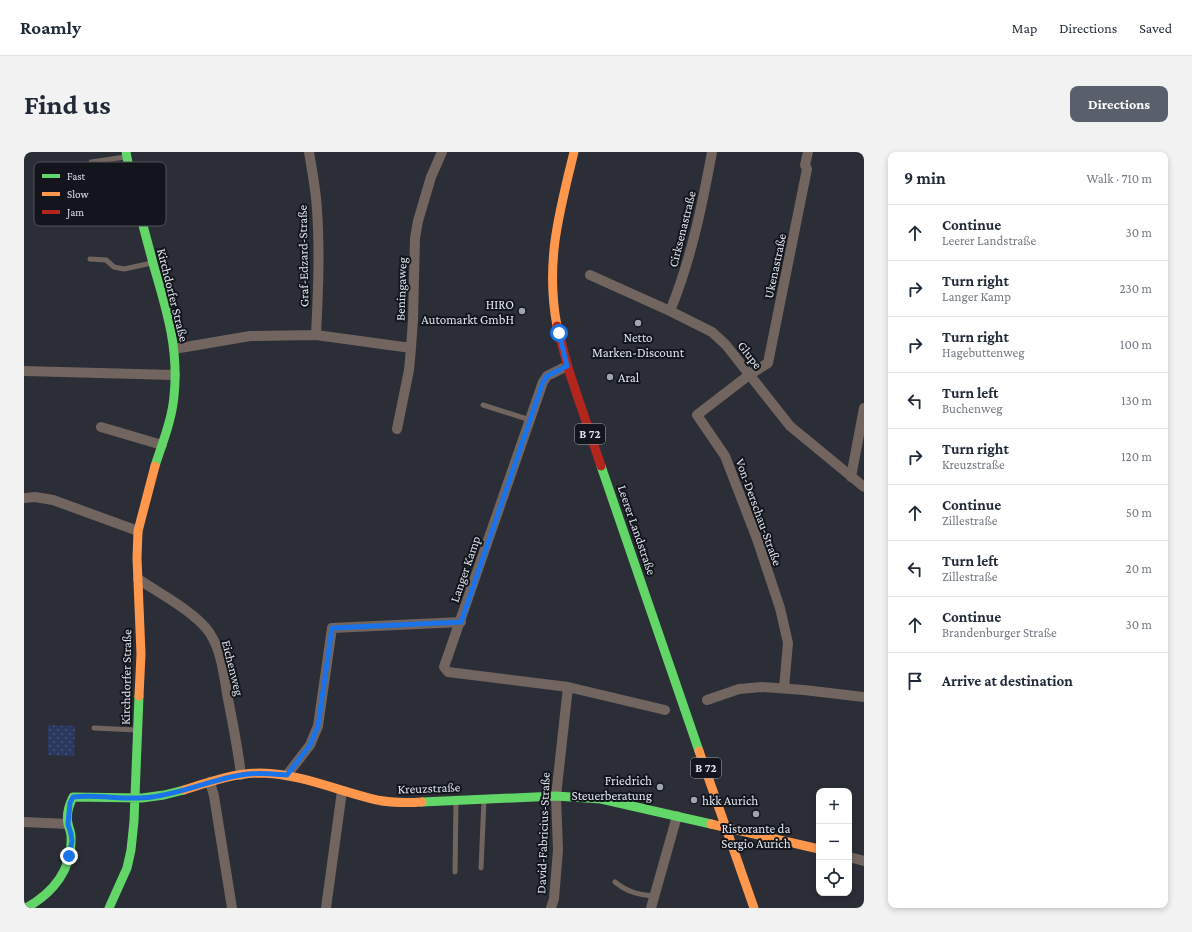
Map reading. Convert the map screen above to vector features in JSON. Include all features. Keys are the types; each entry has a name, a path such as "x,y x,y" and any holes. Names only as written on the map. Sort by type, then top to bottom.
{"street":[{"name":"Graf-Edzard-Straße","path":"309,152 317,208 319,240 316,335"},
{"name":"Beningaweg","path":"397,429 409,370 413,320 415,238 418,220 431,177 442,152"},
{"name":"Leerer Landstraße","path":"574,152 558,216 551,271 558,330 567,366 754,908"},
{"name":"Cirksenastraße","path":"670,311 681,284 691,251 712,152"},
{"name":"Ukenastraße","path":"749,375 768,364 807,169 805,165 808,152"},
{"name":"Kirchdorfer Straße","path":"109,908 122,883 131,850 135,799 141,654 137,558 138,531 174,397 174,349 170,323 143,226"},
{"name":"Glupe","path":"590,275 670,311 712,332 726,345 790,426 864,487"},
{"path":"174,349 250,336 316,335 411,348"},
{"name":"Langer Kamp","path":"567,366 547,376 543,382 461,622 444,667 448,672 568,687 665,710"},
{"path":"24,371 175,374"},
{"name":"Von-Derschau-Straße","path":"749,375 697,415 725,456 757,539 780,608 788,643 784,688"},
{"path":"851,477 864,408"},
{"path":"101,427 162,445"},
{"path":"24,498 35,497 53,500 138,531"},
{"name":"Eichenweg","path":"138,580 169,599 202,624 214,641 222,669 236,740 241,775"},
{"path":"287,775 310,745 318,726 332,628 461,622"},
{"name":"David-Fabricius-Straße","path":"551,908 554,898 558,850 556,796 568,687"},
{"path":"707,700 739,689 762,687 864,697"},
{"name":"Kreuzstraße","path":"68,824 70,803 73,797 135,799 153,797 210,782 257,773 287,775 342,791 389,802 556,796 601,799 816,848"},
{"path":"210,782 214,796 232,908"},
{"path":"326,908 342,791"},
{"path":"651,908 677,816"},
{"path":"24,822 68,824 71,834 71,849 61,877 48,894 26,908"},
{"path":"852,858 864,861"}],"lane":[{"path":"91,162 126,154"},
{"path":"90,259 106,260 114,267 124,269 153,263"},
{"path":"483,405 530,420"},
{"path":"94,728 138,730"},
{"path":"481,868 484,799"},
{"path":"455,872 456,800"},
{"path":"614,882 623,889 642,895 655,896"}],"shaded area":[{"path":"48,725 75,726 74,756 48,755"}],"traffic: fast":[{"path":"126,152 128,162"},
{"path":"143,226 171,331 175,363 173,405 155,466"},
{"path":"601,466 699,751"},
{"path":"109,908 127,868 131,850 134,821 139,696"},
{"path":"26,908 45,895 53,887 65,869 71,848 71,834 67,817 73,797 142,798 184,790"},
{"path":"422,802 556,796 601,799 711,824"}],"traffic: slow":[{"path":"557,326 552,281 555,238 563,196 574,152"},
{"path":"139,696 141,654 137,558 138,531 155,466"},
{"path":"699,751 754,908"},
{"path":"184,790 231,776 261,773 291,776 388,802 422,802"},
{"path":"711,824 816,848"}],"traffic: jam":[{"path":"557,326 569,371 601,466"}],"place":[{"name":"HIRO Automarkt GmbH","path":"522,311"},
{"name":"Netto Marken-Discount","path":"638,323"},
{"name":"Aral","path":"610,377"},
{"name":"Friedrich Steuerberatung","path":"660,787"},
{"name":"hkk Aurich","path":"694,800"},
{"name":"Ristorante da Sergio Aurich","path":"756,814"}],"route":[{"path":"69,856 72,841 68,824 70,803 73,797 135,799 153,797 241,775 257,773 287,775 310,745 318,726 332,628 461,622 543,382 547,376 567,366 559,333"}]}
